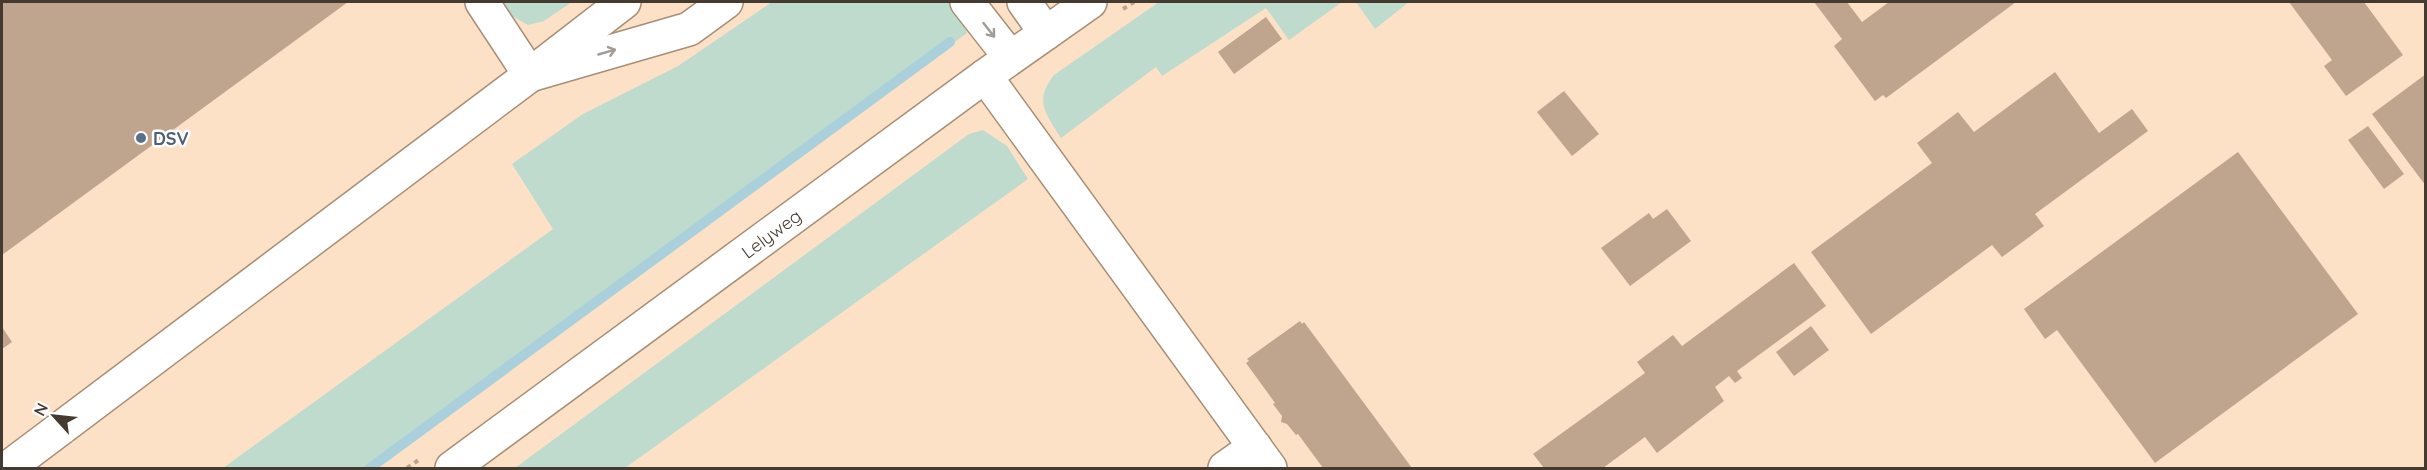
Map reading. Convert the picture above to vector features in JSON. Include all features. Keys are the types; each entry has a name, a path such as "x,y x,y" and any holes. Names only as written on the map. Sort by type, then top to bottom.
{"street":[{"path":"482,2 530,75"},
{"path":"8,468 624,2"},
{"path":"530,75 689,29 726,2"},
{"path":"967,2 998,67 1262,458 1225,468"},
{"path":"1024,2 1046,33"},
{"name":"Lelyweg","path":"452,468 1090,2"}],"green space":[{"path":"502,2 572,2 544,21 528,25 512,16"},
{"path":"772,2 952,2 967,33 372,468 223,468 553,229 512,164 583,114 678,66"},
{"path":"1159,2 1342,2 1289,40 1266,8 1162,76 1156,67 1061,138 1046,114 1043,100 1044,92 1054,75"},
{"path":"1356,2 1409,2 1375,29"},
{"path":"983,130 1007,146 1028,179 625,468 515,468 969,134"}],"building":[{"path":"2,2 348,2 2,255"},
{"path":"1814,2 1847,2 1862,22 1889,2 2016,2 1886,98 1883,95 1875,101 1834,46 1842,39"},
{"path":"2289,2 2364,2 2403,55 2346,96 2324,66 2332,60"},
{"path":"1266,17 1282,39 1234,74 1218,52"},
{"path":"2055,72 2099,133 2132,109 2148,131 2035,214 2044,226 2002,257 1992,245 1871,334 1811,252 1932,163 1917,143 1958,112 1974,132"},
{"path":"2426,74 2426,186 2372,114"},
{"path":"1564,91 1599,134 1572,156 1537,112"},
{"path":"2368,126 2404,174 2384,189 2348,140"},
{"path":"2238,152 2358,314 2155,463 2057,330 2045,339 2024,309"},
{"path":"1667,209 1691,241 1630,286 1601,248 1649,213 1653,219"},
{"path":"1794,263 1826,306 1737,371 1742,378 1735,383 1729,376 1715,387 1724,401 1657,453 1645,437 1603,468 1544,468 1533,454 1645,373 1637,362 1673,335 1682,346"},
{"path":"1300,321 1302,324 1304,322 1412,468 1323,468 1298,434 1296,435 1287,424 1281,422 1282,416 1273,404 1275,403 1246,363 1249,361 1247,359"},
{"path":"1811,326 1829,350 1794,376 1776,352"},
{"path":"2,327 12,342 2,349"}],"waterway":[{"path":"370,468 950,42"}],"place":[{"name":"DSV","path":"141,138"}]}
